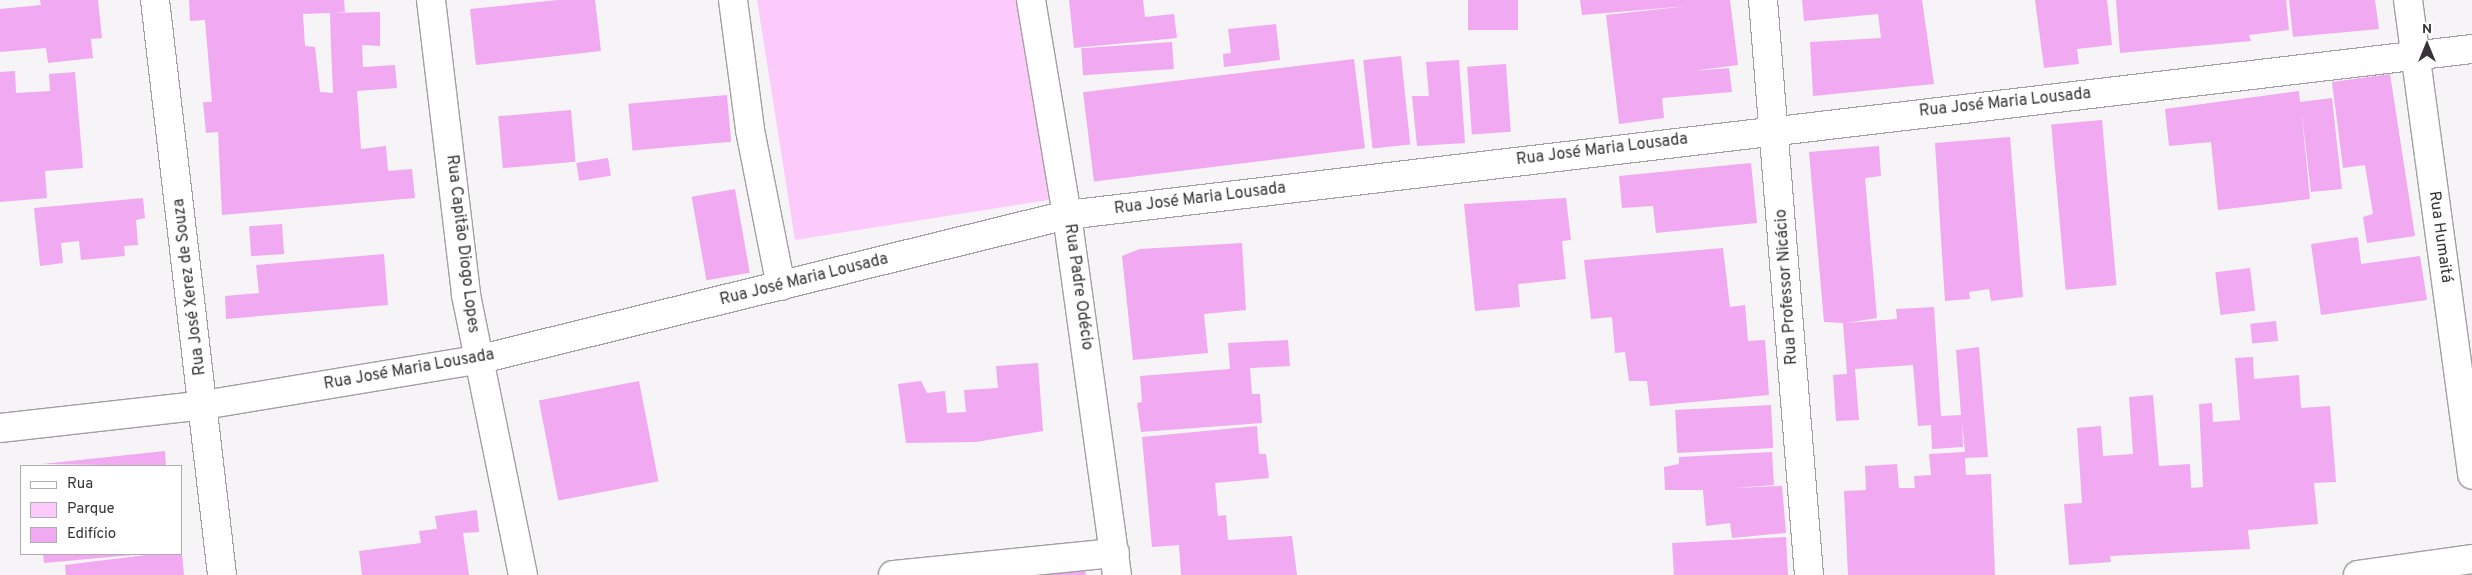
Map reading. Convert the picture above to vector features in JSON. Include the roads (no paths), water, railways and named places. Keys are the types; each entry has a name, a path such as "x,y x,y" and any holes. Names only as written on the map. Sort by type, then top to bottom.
{"street":[{"name":"Rua José Xerez de Souza","path":"155,0 204,404 222,575"},
{"name":"Rua Capitão Diogo Lopes","path":"431,0 477,360 523,575"},
{"path":"732,0 750,130 781,286"},
{"name":"Rua Padre Odécio","path":"1031,0 1068,216 1116,564"},
{"name":"Rua Professor Nicácio","path":"1763,0 1775,129 1808,575"},
{"name":"Rua Humaitá","path":"2408,0 2472,475"},
{"name":"Rua José Maria Lousada","path":"0,428 204,404 477,360 1068,216 1775,129 2416,57 2472,49"},
{"path":"2358,575 2472,559"},
{"path":"893,575 1116,564"}]}
